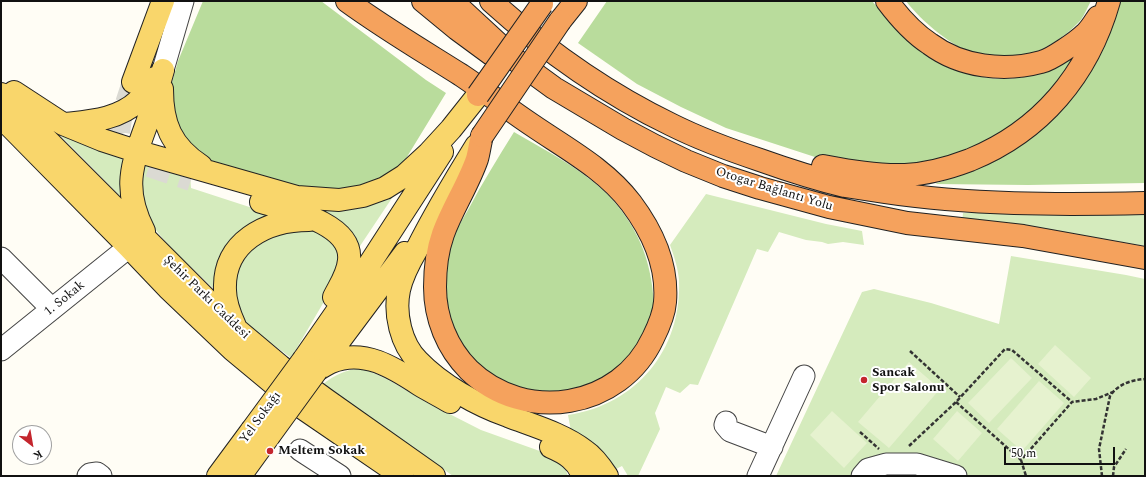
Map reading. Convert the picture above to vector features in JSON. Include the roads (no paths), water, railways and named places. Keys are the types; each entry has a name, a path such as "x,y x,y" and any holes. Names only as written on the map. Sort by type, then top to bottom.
{"highway":[{"path":"347,1 378,24 463,77 534,126 579,156 620,190 651,235 658,252 664,277 665,302 661,322 650,346 637,364 619,381 578,400 556,403 522,399 506,394 477,377 462,363 450,346 442,329 436,302 435,288 437,259 443,234 477,159 482,136 560,20 576,1"},
{"path":"374,1 463,77"},
{"path":"422,1 457,29 508,66 554,88"},
{"name":"Otogar Bağlantı Yolu","path":"452,1 517,61 554,88 655,146 686,161 724,176 829,208 907,222 1023,236 1145,258"},
{"name":"Otogar Bağlantı Yolu","path":"491,1 535,38 595,81 629,102 670,124 726,148 789,170 845,186 935,199 987,203 1145,204"},
{"path":"887,1 914,31 931,45 950,56 970,64 993,67 1020,66 1042,62 1067,48 1085,34 1109,1"},
{"path":"726,148 753,149 839,169 886,175 906,175 954,166 983,154 1007,141 1029,126 1048,109 1067,88 1086,57 1104,18 1109,1"},
{"path":"478,95 544,2"}],"main road":[{"path":"133,82 162,1"},
{"path":"63,124 95,121 108,118 128,109 138,101 163,70"},
{"path":"160,252 145,233 136,212 132,196 131,178 136,151 155,99 163,70"},
{"path":"163,70 162,108 165,122 172,137 193,161 200,176"},
{"path":"1,83 63,124 316,220 338,233 346,244 350,259 346,274 328,307 311,365"},
{"name":"Şehir Parkı Caddesi","path":"1,94 236,329 280,366 434,476"},
{"path":"200,176 297,197 339,200 363,196 385,188 404,176 447,134 478,95"},
{"path":"311,365 366,270 478,95"},
{"name":"Şehir Parkı Caddesi","path":"1,117 202,322 262,375 304,409 402,476"},
{"path":"482,136 435,214 409,263 399,290 397,309 401,331 407,345 417,360 438,379 495,412 569,440 587,451 607,476"},
{"path":"311,365 435,214"},
{"path":"236,329 227,303 225,291 227,266 232,256 248,238 261,230 276,224 296,220 316,220"},
{"path":"311,365 352,357 379,361 507,432 558,450 571,458 579,466 583,476"},
{"name":"Yel Sokağı","path":"218,476 260,433 311,365"},
{"name":"Yel Sokağı","path":"240,476 260,433"}],"street":[{"path":"163,70 183,1"},
{"name":"1. Sokak","path":"1,350 129,247"},
{"path":"1,258 52,309"},
{"path":"758,476 804,376"},
{"path":"726,422 725,425 730,431 772,447"},
{"path":"300,450 340,476"},
{"path":"862,476 868,469 886,464 917,464 956,476"},
{"path":"88,476 90,474 97,473 101,476"}],"tunnel":[{"path":"133,82 121,119 119,132 124,144 137,159 149,166 191,180"}],"place":[{"name":"Sancak Spor Salonu","path":"864,380"},
{"name":"Meltem Sokak","path":"270,451"}]}
